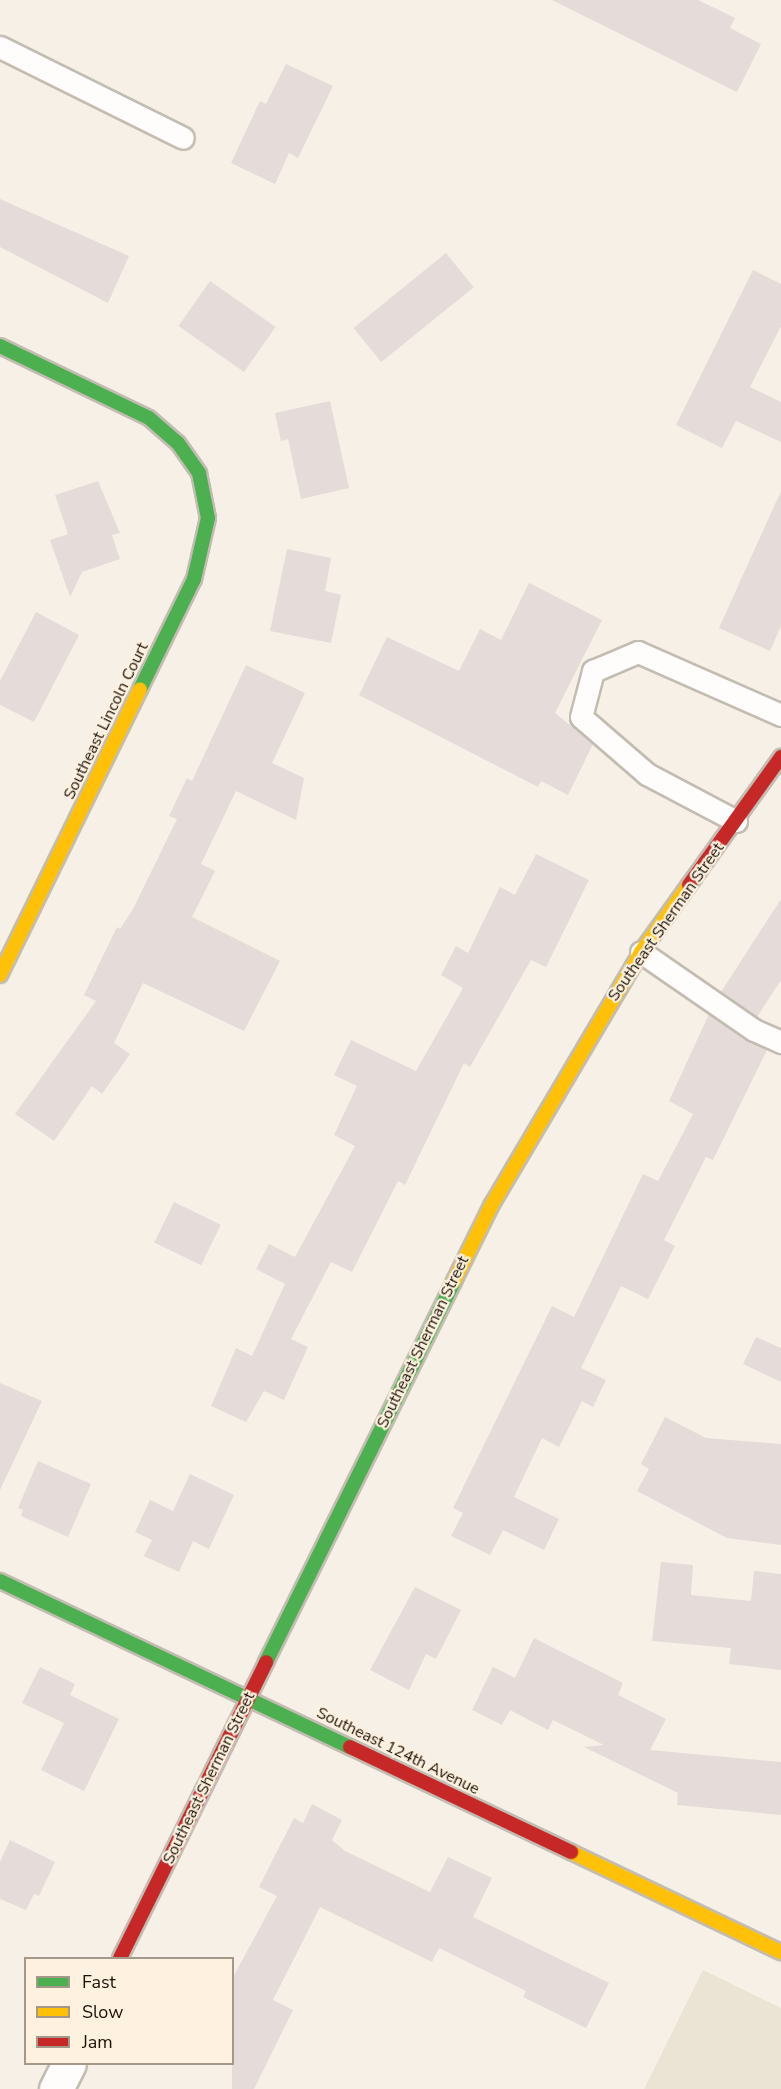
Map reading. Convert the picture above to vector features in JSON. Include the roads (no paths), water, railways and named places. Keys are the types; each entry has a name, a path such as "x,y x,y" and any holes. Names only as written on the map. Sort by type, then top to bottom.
{"street":[{"name":"Southeast Lincoln Court","path":"0,346 149,418 178,443 199,473 208,518 194,579 0,975"},
{"name":"Southeast Sherman Street","path":"121,1957 491,1206 641,952 781,757"},
{"name":"Southeast 124th Avenue","path":"0,1581 781,1952"},
{"path":"56,2089 68,2065"}],"lane":[{"path":"0,46 183,138"},
{"path":"736,821 647,774 581,717 593,671 638,652 781,715"},
{"path":"641,952 754,1030 781,1042"}]}
